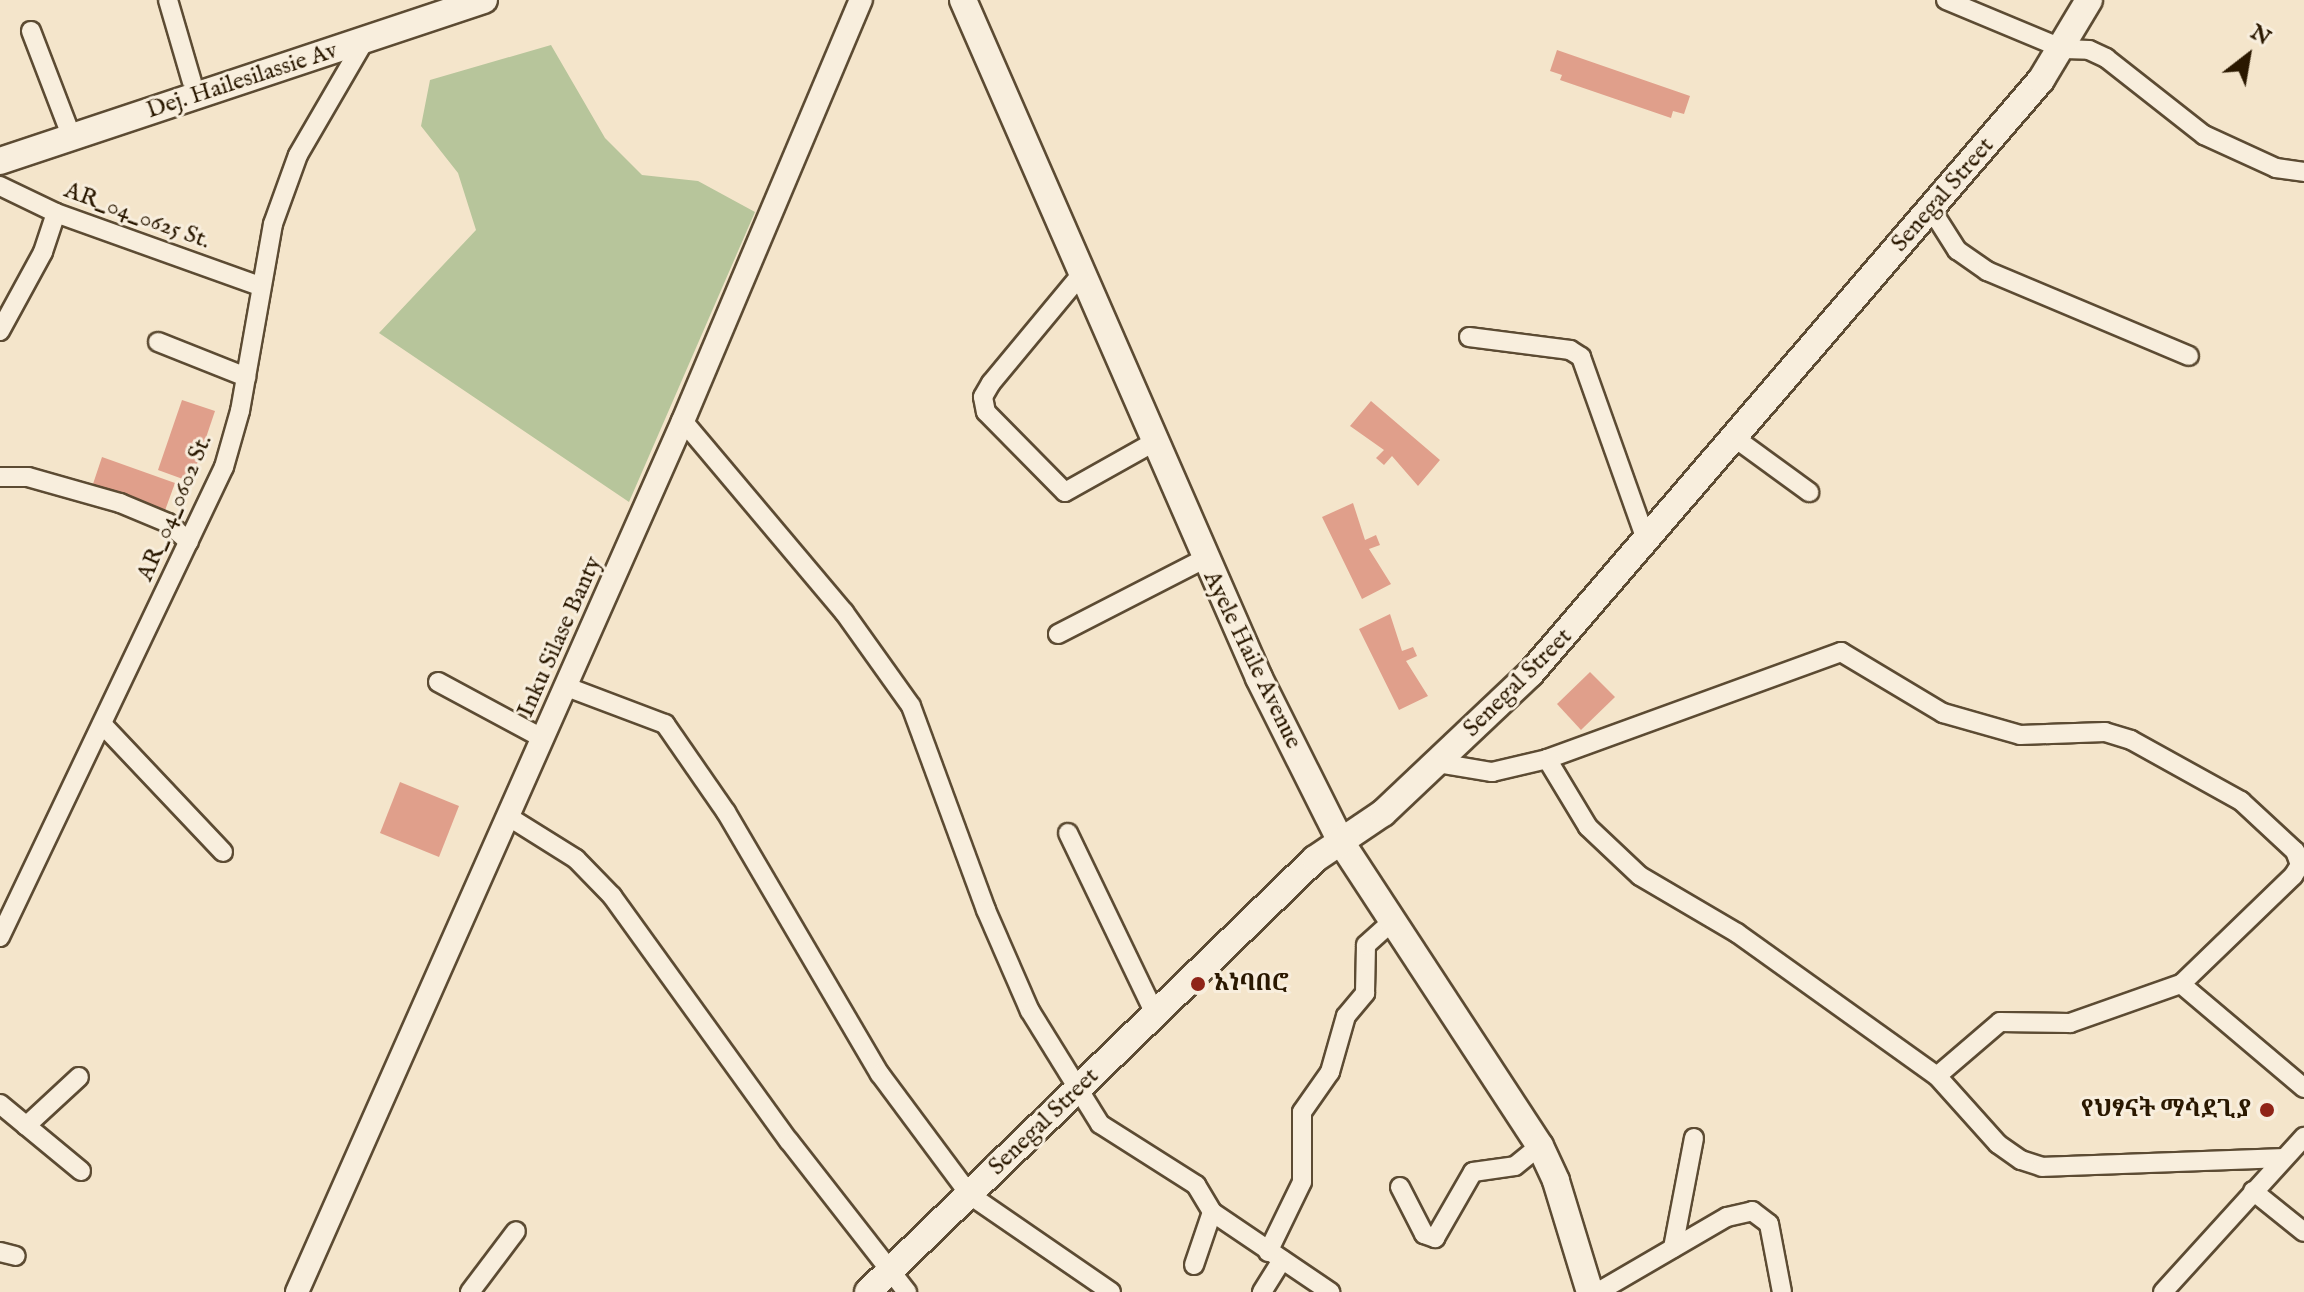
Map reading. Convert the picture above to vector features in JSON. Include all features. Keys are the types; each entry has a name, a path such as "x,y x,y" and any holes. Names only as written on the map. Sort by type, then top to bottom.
{"main road":[{"name":"Dej. Hailesilassie Av","path":"0,147 435,0"},
{"name":"Dej. Hailesilassie Av","path":"0,161 484,0"},
{"name":"Ayele Haile Avenue","path":"963,0 1079,277 1204,559 1341,842 1540,1146 1556,1181 1590,1292"},
{"name":"Senegal Street","path":"868,1292 898,1283 970,1195 1315,859 1341,842 1438,763 1540,663 1931,209 2064,49 2089,0"}],"street":[{"path":"168,0 192,82"},
{"name":"Inku Silase Banty","path":"297,1292 567,687 861,0"},
{"path":"1946,0 2064,49 2089,50 2106,58 2204,135 2276,168 2304,172"},
{"path":"31,31 67,125"},
{"name":"AR_04_0602 St.","path":"0,937 224,467 246,377 273,224 298,155 365,40"},
{"name":"AR_04_0625 St.","path":"0,186 56,213 260,286"},
{"path":"1931,209 1957,250 1987,271 2189,356"},
{"path":"0,331 43,252 56,213"},
{"path":"1079,277 991,383 983,397 986,412 1065,492 1154,442"},
{"path":"1469,337 1570,350 1581,357 1646,540"},
{"path":"158,342 246,377"},
{"path":"683,421 844,612 911,706 986,910 1030,1011 1100,1124 1196,1185 1212,1212 1330,1292"},
{"path":"1735,438 1809,492"},
{"path":"0,477 28,477 120,503 168,523 189,542"},
{"path":"1058,634 1204,559"},
{"path":"1438,763 1492,772 1547,759 1841,652 1943,713 2020,735 2105,732 2131,740 2241,801 2272,825 2300,865 2181,984 2070,1023 2000,1022 1937,1076"},
{"path":"438,682 544,739"},
{"path":"567,687 665,724 726,812 880,1074 970,1195 1111,1292"},
{"path":"102,724 223,852"},
{"path":"1547,759 1588,827 1640,876 1737,933 1937,1076 1998,1144 2042,1167 2283,1158"},
{"path":"509,817 576,859 612,896 898,1283"},
{"path":"1068,833 1155,1014"},
{"path":"1262,1292 1302,1182 1302,1112 1330,1072 1346,1016 1365,993 1366,945 1394,920"},
{"path":"2181,984 2304,1088"},
{"path":"26,1126 79,1077"},
{"path":"0,1104 81,1171"},
{"path":"2163,1292 2304,1137"},
{"path":"1673,1248 1694,1138"},
{"path":"1400,1187 1424,1234 1435,1238 1473,1172 1515,1166 1540,1146"},
{"path":"2253,1191 2304,1232"},
{"path":"1598,1292 1727,1217 1752,1211 1769,1224 1782,1292"},
{"path":"1194,1265 1212,1212"},
{"path":"470,1292 516,1231"}],"green space":[{"path":"551,45 605,138 642,175 698,181 755,212 629,502 379,333 476,230 458,173 421,126 430,80"}],"building":[{"path":"1557,50 1690,96 1684,114 1673,111 1671,118 1560,80 1562,75 1550,71"},
{"path":"182,400 215,411 191,482 158,470"},
{"path":"1371,401 1440,460 1418,486 1392,456 1384,465 1376,458 1384,450 1350,426"},
{"path":"102,457 175,483 163,516 91,490"},
{"path":"1353,503 1365,540 1376,535 1380,545 1369,549 1391,584 1362,599 1322,517"},
{"path":"1390,614 1402,651 1413,647 1417,656 1406,661 1428,696 1399,710 1359,629"},
{"path":"1590,672 1615,697 1581,730 1557,704"},
{"path":"400,782 459,806 439,857 380,833"}],"place":[{"name":"አነባበሮ","path":"1198,984"},
{"name":"የህፃናት ማሳደጊያ","path":"2267,1110"}]}
